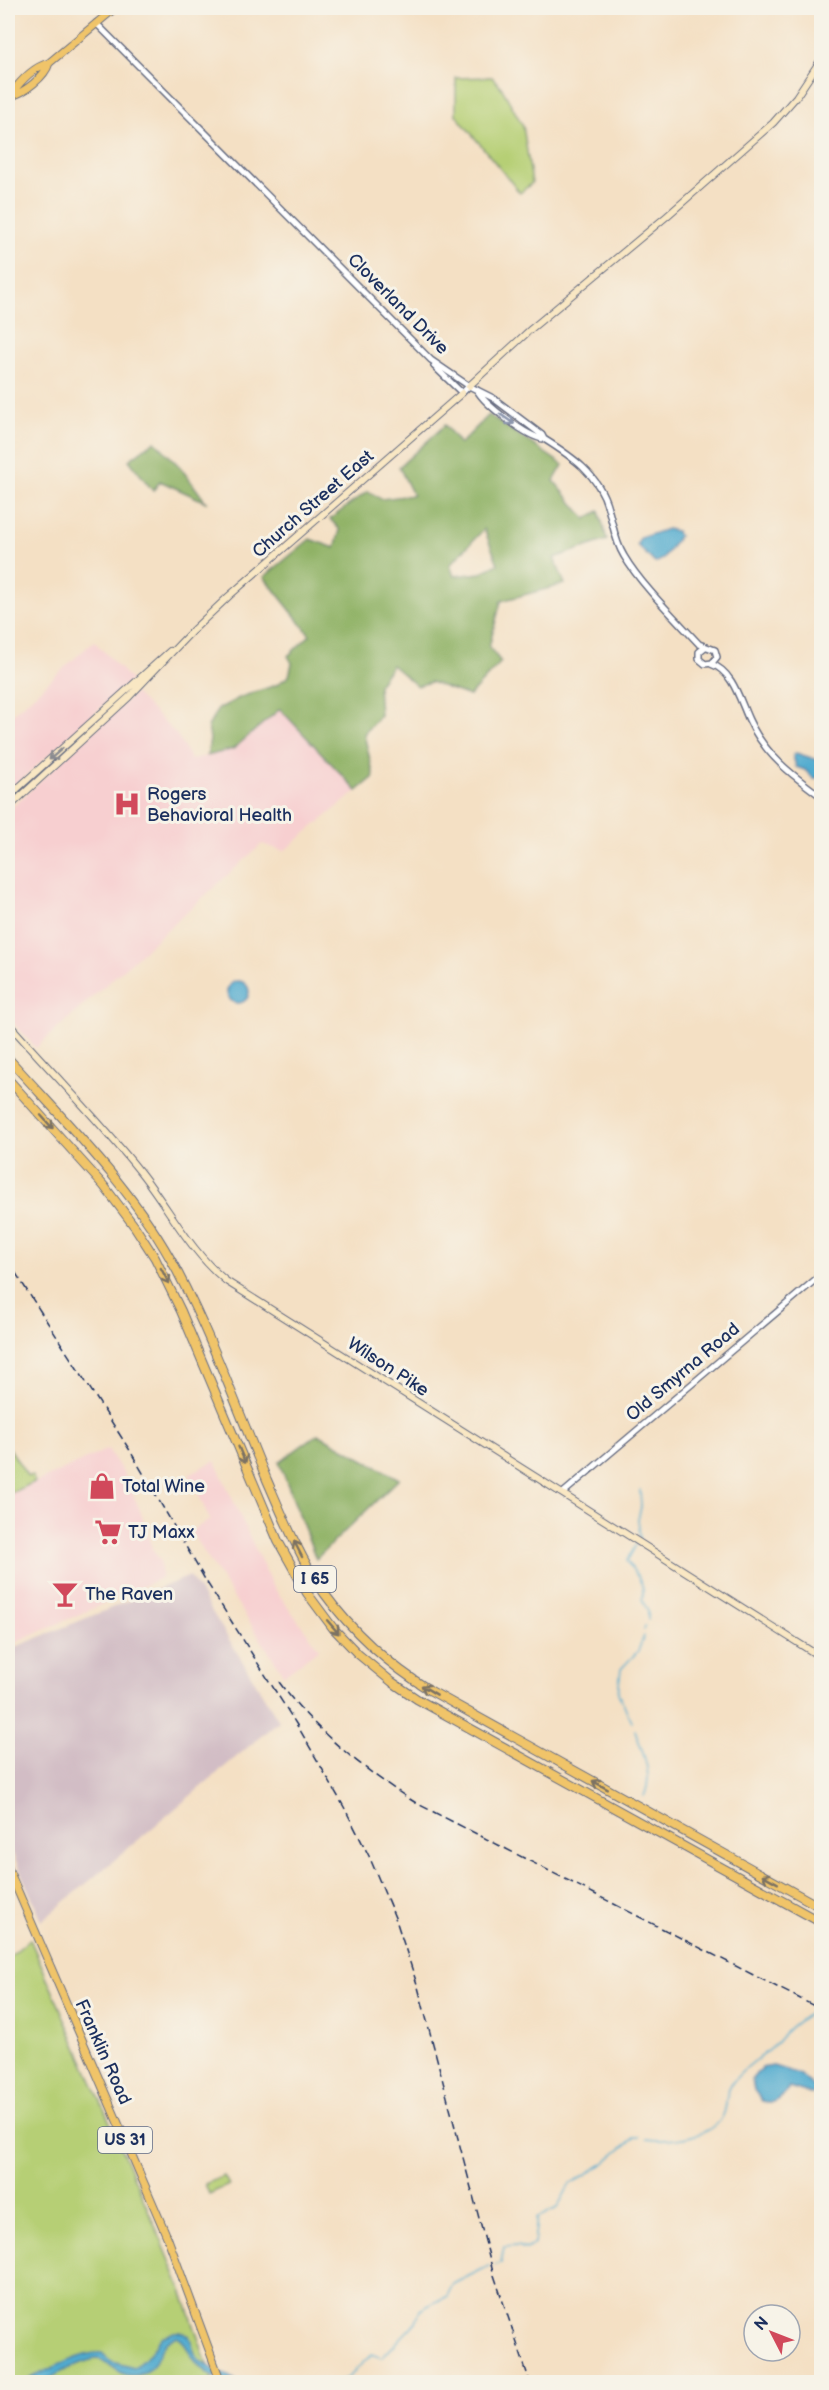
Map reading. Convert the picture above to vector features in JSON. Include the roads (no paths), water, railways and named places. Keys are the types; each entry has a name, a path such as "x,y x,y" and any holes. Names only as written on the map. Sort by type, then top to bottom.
{"highway":[{"name":"I 65","path":"8,1058 112,1175 159,1240 196,1311 294,1542 324,1592 356,1632 394,1666 430,1691 822,1908"},
{"name":"I 65","path":"8,1079 104,1186 147,1246 175,1298 285,1554 315,1605 348,1644 381,1673 417,1699 822,1923"}],"main road":[{"path":"9,97 20,94 47,70 49,63 115,8"},
{"path":"469,386 527,333 667,216 773,123 796,97 822,58"},
{"name":"Church Street East","path":"8,797 178,645 229,596 462,393"},
{"name":"Church Street East","path":"8,808 129,697 178,645"},
{"name":"Wilson Pike","path":"8,1023 124,1152 155,1191 190,1245 221,1277 427,1410 563,1493 822,1658"},
{"name":"Franklin Road","path":"8,1868 168,2240 221,2382"}],"street":[{"name":"Cloverland Drive","path":"96,23 427,356 469,386 512,412 544,439 576,460 595,481 607,504 618,545 625,558 702,646"},
{"path":"427,356 462,393"},
{"name":"Church Street East","path":"462,393 469,386"},
{"path":"715,663 706,664 701,661 699,652 702,646 710,646 715,650 715,663 734,685 750,723 764,746 783,767 822,797"},
{"name":"Old Smyrna Road","path":"563,1493 822,1274"}],"water":[{"path":"667,529 676,531 679,536 663,559 655,563 637,545 640,538"},
{"path":"796,753 821,761 821,778 813,778 805,770 796,767 793,755"},
{"path":"238,981 246,984 249,992 246,1000 238,1003 230,1000 227,992 230,984"},
{"path":"773,2066 799,2074 820,2092 812,2094 789,2087 778,2100 762,2101 754,2090 752,2079 761,2068"},
{"path":"181,2332 189,2337 195,2355 203,2362 241,2382 217,2378 204,2371 177,2337 165,2344 153,2365 144,2373 129,2375 97,2359 80,2363 44,2382 23,2382 62,2363 94,2353 102,2353 112,2362 134,2368 145,2359 162,2337"}],"waterway":[{"path":"640,1490 641,1507 638,1519 640,1539"},
{"path":"636,1545 627,1561 642,1584 642,1600 648,1611 648,1620"},
{"path":"644,1630 645,1626"},
{"path":"632,1722 618,1693 621,1669 638,1651 644,1636"},
{"path":"635,1730 644,1754 647,1771 648,1779 644,1796"},
{"path":"818,2005 822,2002"},
{"path":"646,2139 678,2139 711,2128 724,2113 728,2091 736,2078 792,2026 814,2009"},
{"path":"495,2265 501,2263 504,2247 518,2246 526,2249 534,2244 537,2218 557,2208 570,2184 603,2164 635,2137 639,2137"},
{"path":"335,2382 346,2379 372,2354 382,2358 416,2322 420,2310 447,2296 453,2284 489,2266"},
{"path":"259,2382 270,2380 332,2382"}],"railway":[{"path":"8,1261 129,1449 206,1581 300,1730 369,1856 396,1920 418,1987 494,2275 530,2382"},
{"path":"279,1682 325,1734 378,1777 416,1803 822,2010"}],"place":[{"name":"Rogers Behavioral Health","path":"127,804"},
{"name":"Total Wine","path":"102,1486"},
{"name":"TJ Maxx","path":"108,1532"},
{"name":"The Raven","path":"65,1594"}]}
